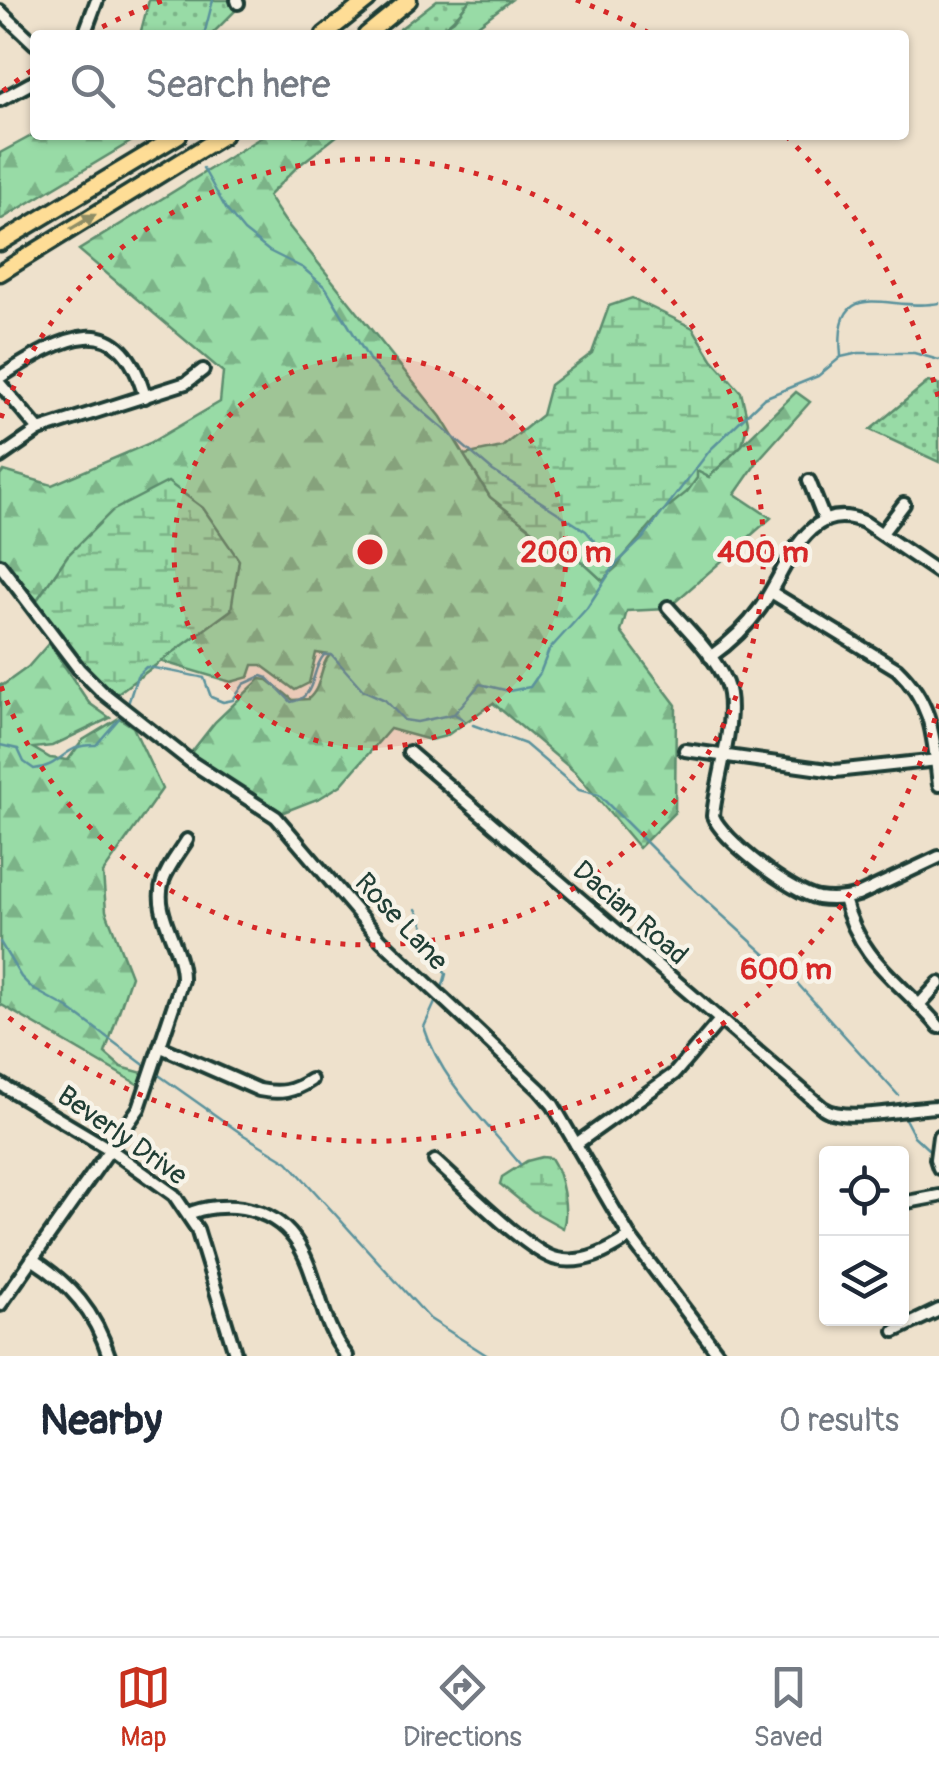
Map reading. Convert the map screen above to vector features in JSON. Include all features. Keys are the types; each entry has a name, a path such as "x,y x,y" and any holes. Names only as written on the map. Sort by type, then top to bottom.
{"highway":[{"path":"330,30 368,0"},
{"path":"372,30 412,0"},
{"path":"0,243 171,140"},
{"path":"0,272 216,140"}],"street":[{"path":"86,30 97,0"},
{"path":"0,11 30,39"},
{"path":"0,100 30,84"},
{"path":"39,430 0,380 57,342 93,337 121,351 133,364 145,396"},
{"path":"0,457 39,430 186,383 203,370"},
{"path":"809,481 824,518"},
{"path":"882,534 904,504"},
{"path":"710,657 750,622 798,545 824,518 851,516 939,573"},
{"name":"Rose Lane","path":"0,565 78,668 115,703 191,762 276,817 381,940 540,1090 553,1105 630,1237 720,1356"},
{"path":"771,592 897,669 914,686 932,727 939,785"},
{"path":"668,607 710,657 729,696 714,816 717,826 792,886 817,898 844,899 939,857"},
{"path":"685,750 836,772 937,761"},
{"name":"Dacian Road","path":"408,752 823,1108 836,1116 910,1106 939,1107"},
{"path":"0,1305 139,1108 182,974 160,891 165,875 187,840"},
{"path":"844,899 848,915 875,963 939,1028"},
{"path":"919,1005 939,984"},
{"path":"576,1144 674,1074 720,1020"},
{"path":"160,1047 277,1094 296,1090 311,1080"},
{"name":"Beverly Drive","path":"0,1084 111,1150 174,1195 197,1229 236,1356"},
{"path":"939,1136 939,1168"},
{"path":"436,1161 524,1239 552,1258 592,1257 630,1237"},
{"path":"909,1202 939,1196"},
{"path":"188,1214 236,1207 266,1216 282,1226 305,1254 328,1325 347,1356"},
{"path":"32,1260 77,1295 98,1326 110,1356"},
{"path":"895,1331 939,1310"}],"green space":[{"path":"149,0 229,0 235,11 216,30 141,30"},
{"path":"437,0 470,0 438,30 398,30"},
{"path":"470,0 511,0 472,30 439,30 454,20"},
{"path":"30,137 30,140 134,140 0,220 0,153"},
{"path":"257,140 332,140 268,196 441,417 490,497 555,548 576,556 602,580 697,471 709,477 796,392 810,402 760,458 735,494 771,518 667,609 627,611 621,632 676,705 675,812 639,848 575,772 493,703 446,736 430,740 390,729 341,785 281,813 190,754 215,722 260,679 268,680 293,700 308,699 330,655 316,653 309,683 295,690 261,665 253,665 249,677 231,682 160,661 231,610 68,555 37,600 0,561 0,476 4,471 52,485 150,443 220,402 223,372 79,250"},
{"path":"632,298 693,328 712,359 741,392 748,422 742,445 709,477 697,471 697,478 687,492 661,513 603,581 576,556 555,548 490,497 464,455 502,447 542,415 550,385 592,353 609,306"},
{"path":"928,382 939,385 939,462 870,430"},
{"path":"168,482 203,508 239,560 231,610 115,695 73,653 37,600 68,555 112,511"},
{"path":"49,643 89,703 110,718 52,746 33,748 50,758 68,760 83,740 119,718 133,727 162,789 103,873 106,911 131,976 105,1053 121,1067 143,1073 139,1085 0,1004 0,684 28,667"},
{"path":"551,1158 561,1183 565,1203 563,1228 533,1211 500,1184 502,1177 527,1161"}],"waterway":[{"path":"205,30 213,0"},
{"path":"203,168 226,209 244,231 269,251 303,268 326,288 370,361 394,387 493,471 586,531 614,564"},
{"path":"841,356 841,330 846,314 855,305 939,303"},
{"path":"127,707 137,676 146,667 204,678 211,697 223,702 233,700 244,684 262,676 291,702 309,690 324,655 332,655 363,690 385,700 404,720 417,722 454,714 480,684 509,691 530,687 549,650 587,608 615,565 643,538 710,450 764,398 818,376 841,357 859,353 914,353 939,360"},
{"path":"0,745 18,749 24,762 34,769 44,767 76,748 96,745 123,714"},
{"path":"456,715 464,720"},
{"path":"473,725 525,744 579,790 599,795 690,886 797,983 898,1095"},
{"path":"416,909 446,974 442,989"},
{"path":"0,942 33,989 68,1008 147,1067"},
{"path":"438,996 424,1027 432,1047 465,1100 520,1164"},
{"path":"153,1071 288,1162 430,1319 488,1356"},
{"path":"903,1115 914,1136 928,1149"}]}
